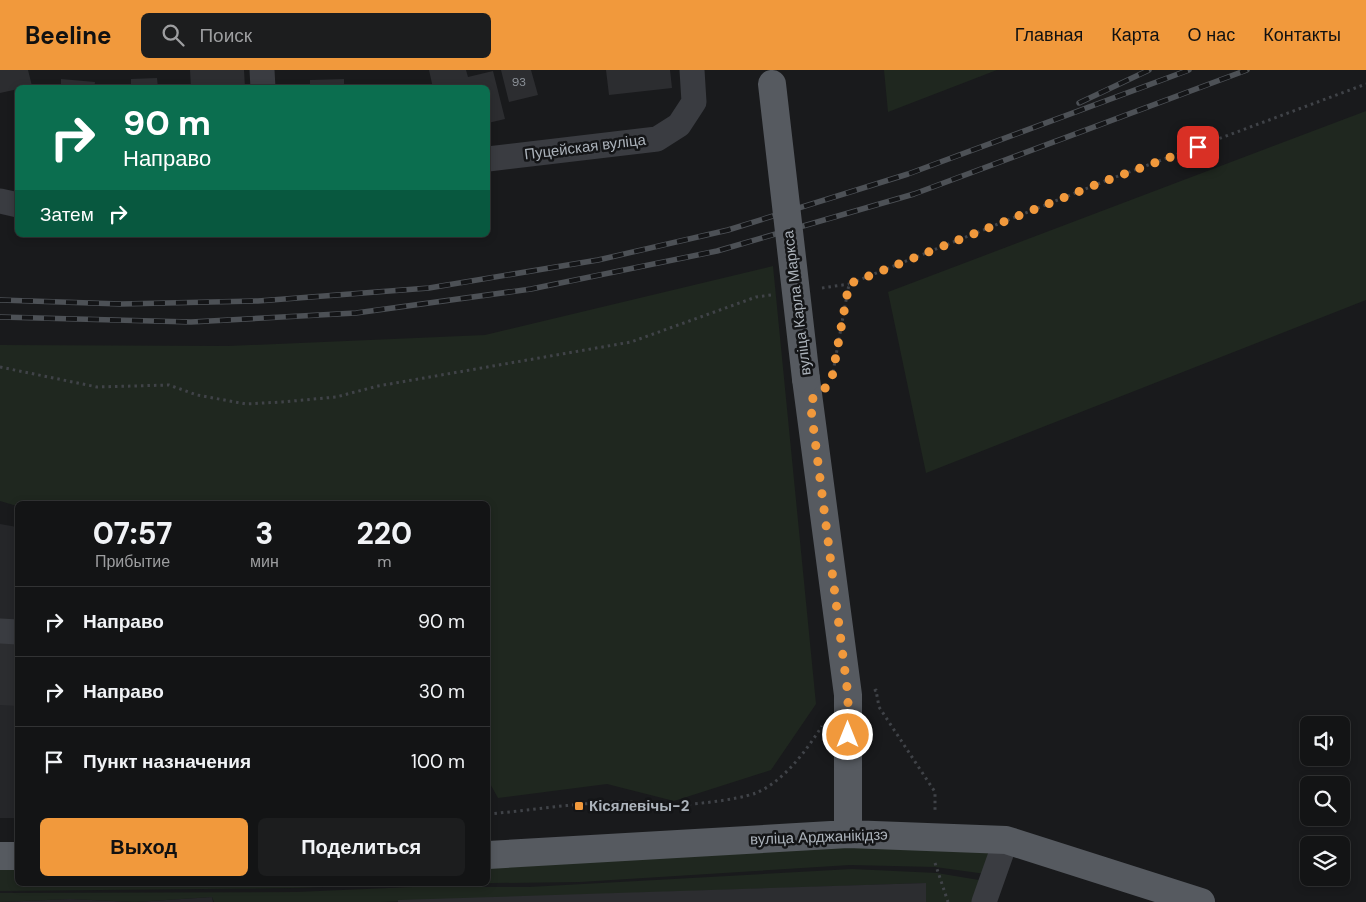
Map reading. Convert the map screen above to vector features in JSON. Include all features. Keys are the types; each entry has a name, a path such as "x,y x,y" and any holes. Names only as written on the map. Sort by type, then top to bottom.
{"main road":[{"name":"вуліца Карла Маркса","path":"772,77 808,390 848,695 848,834"},
{"name":"вуліца Арджанікідзэ","path":"490,854 848,834 1006,840 1201,902"},
{"path":"0,856 15,856"}],"street":[{"path":"262,70 263,85"},
{"name":"Пуцейская вуліца","path":"490,159 657,139 679,124 694,102 692,70"},
{"path":"0,201 15,205"},
{"path":"0,631 15,632"},
{"path":"984,902 1006,840"}],"path":[{"path":"821,288 849,284 1105,181 1366,84"},
{"path":"808,390 831,383 849,284"},
{"path":"0,367 97,387 169,385 196,395 246,404 318,399 336,397 378,386 631,342 756,297 775,295"},
{"path":"848,695 876,690 879,708 935,792 935,867 948,902"},
{"path":"490,814 635,802 667,805 717,800 756,793 778,778 806,751 827,718"}],"shaded area":[{"path":"884,70 997,70 888,112"},
{"path":"1366,111 1366,300 926,473 888,292"},
{"path":"773,266 816,704 771,770 674,801 607,784 498,798 490,784 490,501 15,501 15,505 0,501 0,345 228,346 485,335"},
{"path":"0,524 15,527 15,818 0,818"},
{"path":"1006,840 993,875 935,867 850,865 580,882 490,883 490,855"},
{"path":"0,856 15,856 15,886 351,886 294,888 0,891"},
{"path":"852,869 937,873 991,882 984,902 926,902 925,883 381,902 214,902 212,897 135,902 70,899 0,902 0,893 296,892 412,887 529,887"},
{"path":"212,897 213,902 135,902"},
{"path":"70,899 135,902 0,902"}],"building":[{"path":"0,70 28,70 32,85 15,85 15,90 0,93"},
{"path":"190,70 244,70 245,85 191,85"},
{"path":"429,70 466,70 468,77 493,71 505,119 490,123 490,85 432,85"},
{"path":"501,70 531,70 538,95 509,102"},
{"path":"606,70 670,70 672,88 609,95"},
{"path":"157,78 158,85 131,85 131,79"},
{"path":"61,79 95,82 94,85 61,85"},
{"path":"344,79 344,85 310,85 310,80"},
{"path":"0,640 15,641 15,706 0,705"},
{"path":"926,883 926,902 398,902 398,900"}],"railway":[{"path":"1079,103 1149,70"},
{"path":"0,300 121,304 258,301 429,288 598,260 728,230 908,174 1189,70"},
{"path":"0,317 191,322 356,313 531,289 717,251 914,194 1247,70"}],"place":[{"name":"Кісялевічы-2","path":"579,806"}],"route":[{"path":"848,735 848,695 810,401 831,383 849,284 1105,181 1198,147"}]}
